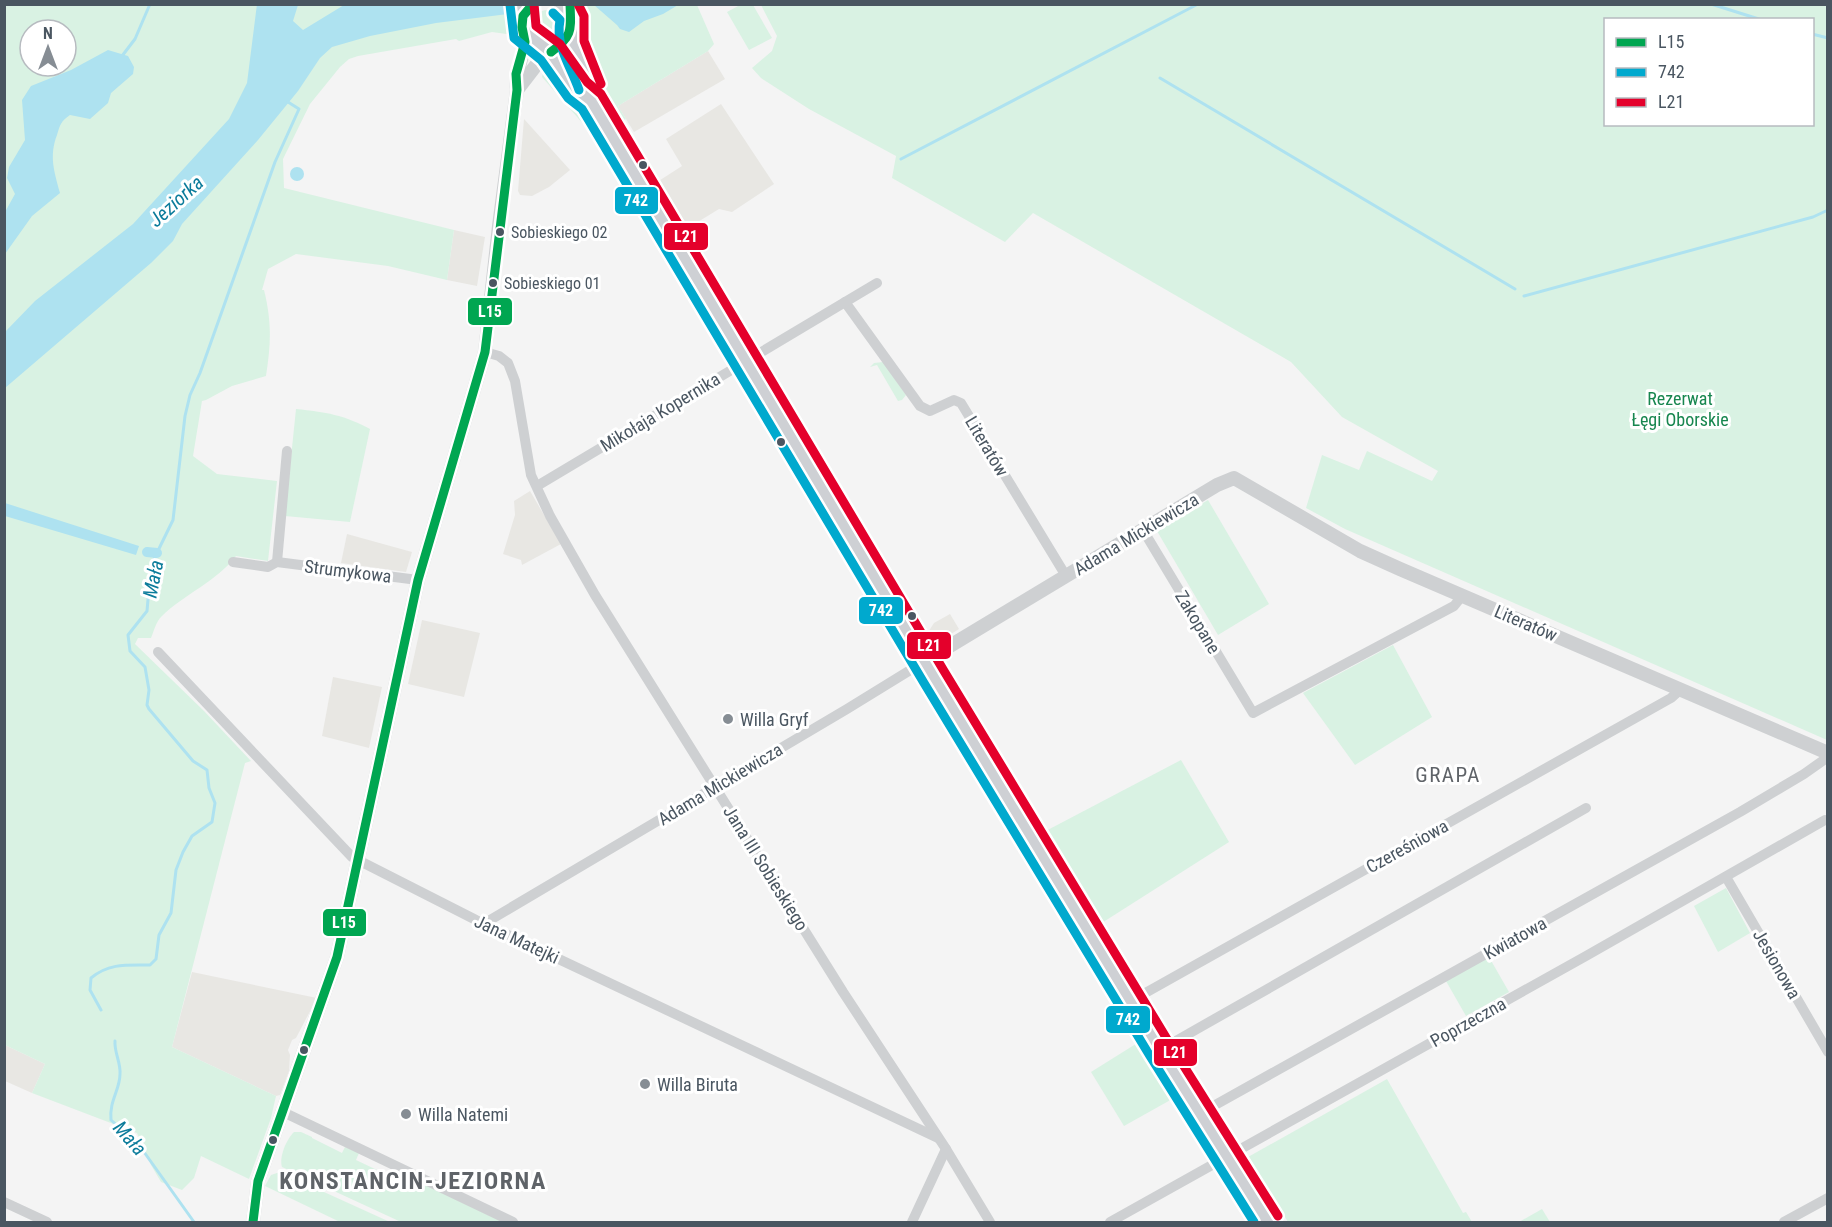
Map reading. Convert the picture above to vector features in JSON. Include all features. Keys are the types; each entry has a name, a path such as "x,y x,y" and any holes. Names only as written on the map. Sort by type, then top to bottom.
{"main road":[{"path":"533,4 522,10 524,32 549,52 578,91 591,100"},
{"path":"549,52 562,44 570,35 573,23 567,8"},
{"path":"570,35 589,84 591,100 601,120 661,216 925,661 1160,1050 1268,1222"}],"street":[{"path":"253,1222 258,1180 338,957 418,580 485,352 517,90 516,74 524,46 524,32"},
{"path":"517,90 549,52"},
{"name":"Mikołaja Kopernika","path":"537,486 877,284"},
{"name":"Literatów","path":"845,302 920,406 930,411 954,400 960,403 1066,576"},
{"name":"Jana III Sobieskiego","path":"485,352 499,356 508,363 515,381 531,475 550,516 595,595 843,992 940,1138 990,1222"},
{"path":"277,562 287,451"},
{"name":"Literatów","path":"1232,479 1240,480 1360,550 1827,755"},
{"name":"Adama Mickiewicza","path":"485,923 716,787 1226,480 1232,479"},
{"name":"Zakopane","path":"1143,530 1253,713 1454,606 1462,596"},
{"name":"Strumykowa","path":"233,562 268,567 277,562 418,580"},
{"name":"Jana Matejki","path":"158,652 352,857 485,923 940,1138"},
{"name":"Czereśniowa","path":"1131,1001 1671,698 1681,689"},
{"name":"Kwiatowa","path":"1199,1114 1740,812 1804,774 1827,755"},
{"path":"1160,1050 1586,808"},
{"name":"Poprzeczna","path":"1110,1222 1825,820"},
{"name":"Jesionowa","path":"1726,877 1827,1052"},
{"path":"283,1112 513,1222"},
{"path":"912,1222 946,1149"},
{"path":"1784,1222 1827,1198"},
{"path":"4,1202 47,1222"}],"shaded area":[{"path":"708,51 725,79 634,132 618,106"},
{"path":"721,104 774,184 732,212 719,209 683,231 654,184 682,166 666,139"},
{"path":"524,119 570,170 549,187 532,196 520,195 518,191"},
{"path":"454,230 485,237 477,286 447,280"},
{"path":"530,491 561,544 522,565 521,560 503,554 515,515 514,501"},
{"path":"347,534 412,552 406,572 341,563"},
{"path":"950,614 959,629 930,647 925,637 934,623"},
{"path":"422,620 480,633 464,697 408,684"},
{"path":"333,677 382,687 369,748 322,736"},
{"path":"192,972 317,998 288,1050 289,1071 280,1095 276,1096 172,1047"},
{"path":"5,1045 45,1064 32,1093 5,1081"}],"green space":[{"path":"5,5 509,5 514,35 492,32 459,41 456,39 349,59 310,104 283,159 284,188 454,230 447,280 388,266 296,254 268,269 262,290 264,290 267,302 270,343 266,376 232,386 202,401 193,456 217,474 277,481 268,561 236,556 210,581 161,617 151,638 138,638 135,644 204,711 251,761 245,763 172,1047 276,1096 271,1118 249,1179 201,1156 194,1178 182,1190 161,1182 137,1133 32,1093 45,1064 5,1045"},
{"path":"580,5 697,5 714,44 708,51 618,106 626,119 619,123 582,41 584,20"},
{"path":"740,5 753,5 772,38 749,50 727,12"},
{"name":"Rezerwat Łęgi Oborskie","path":"761,5 1827,5 1827,740 1345,529 1306,508 1322,455 1359,470 1367,451 1432,481 1438,471 1342,417 1291,362 1033,213 1005,242 892,178 896,156 809,109 761,78 752,68 772,51 777,36"},
{"path":"547,10 556,14 560,23 556,32 547,36 538,32 534,23 538,14"},
{"path":"550,71 560,79 555,81 557,86 563,83 576,104 585,126 542,77 543,73"},
{"path":"883,362 906,395 902,400 898,401 877,365 870,367 874,363"},
{"path":"296,409 335,415 370,429 350,522 285,516"},
{"path":"1208,500 1269,604 1218,635 1157,531"},
{"path":"1393,645 1432,717 1355,765 1303,693"},
{"path":"1181,760 1229,842 1097,926 1040,834"},
{"path":"1726,888 1750,933 1718,952 1694,906"},
{"path":"1489,957 1509,992 1466,1016 1446,981"},
{"path":"1139,1042 1174,1098 1124,1126 1091,1072"},
{"path":"1387,1079 1463,1213 1466,1212 1472,1222 1288,1222 1248,1157"},
{"path":"294,1132 301,1132 342,1153 345,1147 359,1153 356,1160 396,1179 400,1173 503,1222 401,1222 282,1167 281,1158 284,1149"},
{"path":"280,1172 390,1222 340,1222 265,1186 271,1175"},
{"path":"1542,1209 1550,1222 1519,1222"}],"water":[{"name":"Jeziorka","path":"257,4 298,5 293,21 303,30 344,5 506,5 508,14 436,23 370,36 332,47 320,58 298,91 258,140 182,224 173,241 151,263 5,388 5,332 35,301 133,224 229,119 247,83"},
{"path":"594,5 678,5 644,21 629,32 620,29"},
{"path":"108,50 128,56 134,67 133,74 111,93 108,103 90,119 70,115 63,121 59,128 53,157 60,193 32,216 5,254 5,212 15,194 7,178 9,167 25,140 22,100 31,86 51,78 78,78 78,66"},
{"path":"294,167 300,167 304,174 300,181 294,181 290,177 290,171"},
{"path":"5,503 139,546 136,555 5,516"}],"waterway":[{"path":"122,56 135,39 150,4"},
{"path":"901,159 1198,4"},
{"path":"1711,4 1756,18"},
{"path":"1814,34 1828,38"},
{"path":"1160,78 1515,289"},
{"name":"Mała","path":"101,1010 90,990 91,978 112,967 150,965 156,959 159,935 171,913 176,870 183,852 192,836 212,822 215,803 209,788 207,770 193,761 149,709 147,705 149,690 145,667 130,651 128,635 147,611 151,565 173,520 185,416 190,395 200,373 275,162 299,109 288,102"},
{"path":"1524,296 1813,217 1828,210"},
{"path":"147,552 157,553"},
{"name":"Mała","path":"115,1041 120,1074 111,1120 139,1145 194,1222"}],"transit line":[{"name":"L15","path":"253,1222 258,1181 337,957 418,580 485,352 517,90 516,74 525,42 522,27 523,16 533,4"},
{"name":"L21","path":"534,4 536,26 560,44 587,82 601,94 944,671 1170,1044 1278,1216"},
{"name":"L15","path":"551,52 567,37 569,32 570,4"},
{"name":"L21","path":"578,4 584,16 584,41 601,84"},
{"name":"742","path":"510,5 514,38 541,60 568,98 582,109 924,683 1150,1056 1254,1222"},
{"name":"742","path":"553,13 560,20 562,48 579,90"}],"place":[{"name":"Sobieskiego 02","path":"500,232"},
{"name":"Sobieskiego 01","path":"493,283"},
{"name":"Willa Gryf","path":"728,719"},
{"name":"Willa Biruta","path":"645,1084"},
{"name":"Willa Natemi","path":"406,1114"}],"district":[{"name":"GRAPA","path":"1448,775"},
{"name":"KONSTANCIN-JEZIORNA","path":"413,1181"}]}
